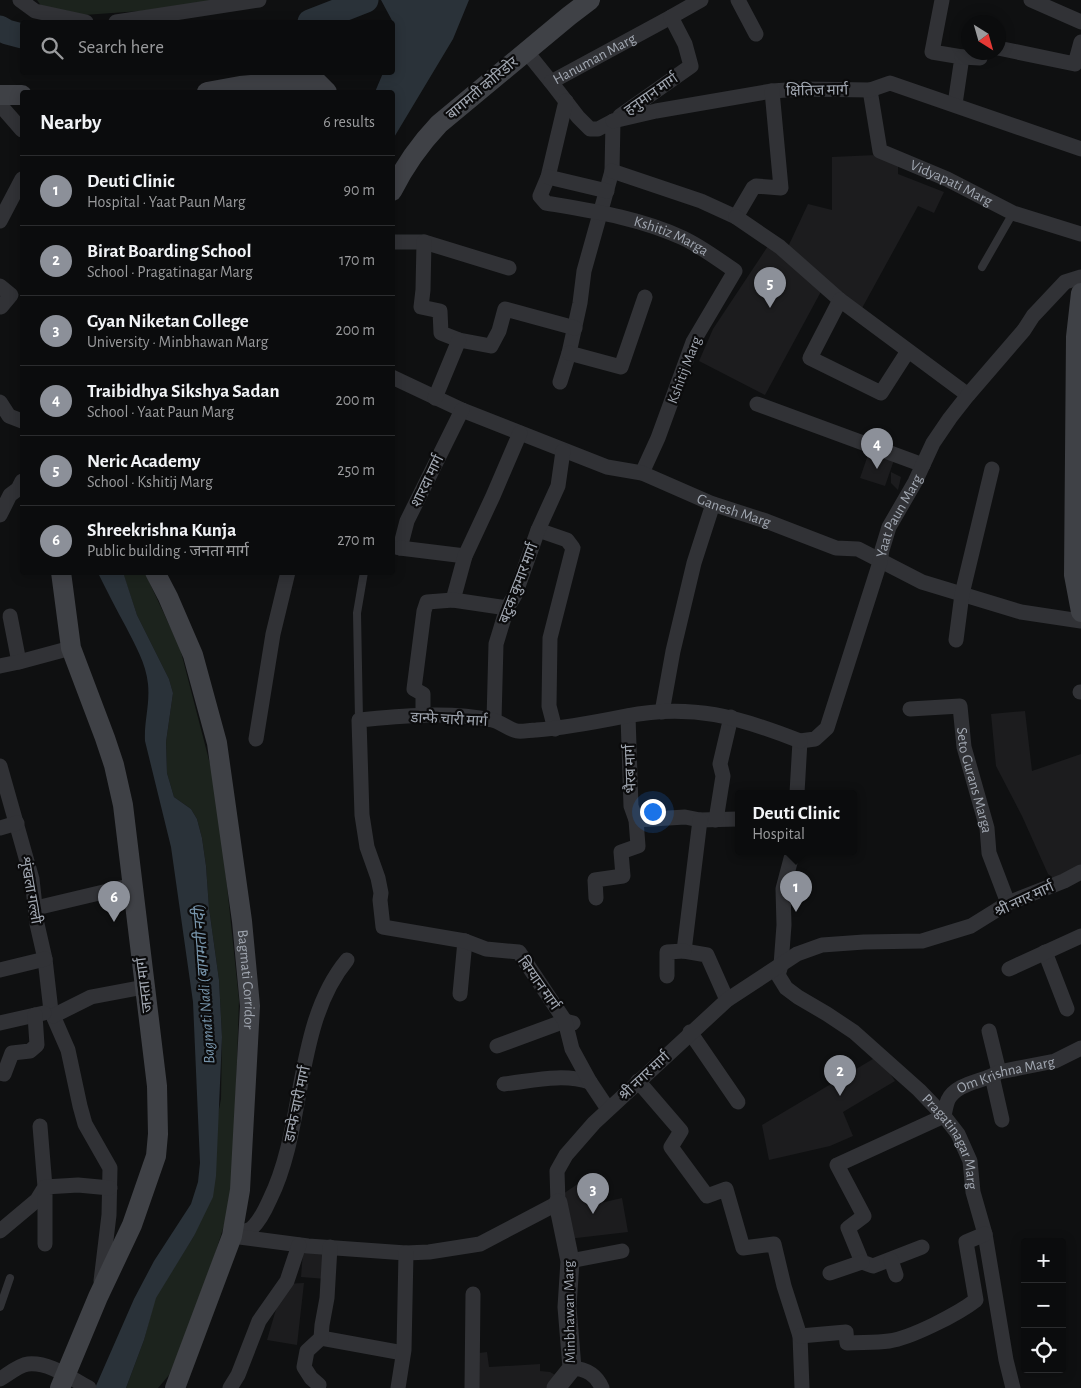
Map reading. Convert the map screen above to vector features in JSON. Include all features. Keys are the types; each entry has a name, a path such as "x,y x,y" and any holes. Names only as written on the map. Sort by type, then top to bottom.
{"main road":[{"name":"बागमती कोरिडोर","path":"395,185 406,163 439,124 590,0"},
{"path":"218,90 240,86 311,80 317,82 325,90"},
{"path":"0,95 20,95"},
{"path":"1081,293 1076,337 1078,448 1074,575 1081,612"},
{"name":"जनता मार्ग","path":"61,575 71,648 114,766 123,805 157,1086 158,1134 156,1156 132,1225 98,1298 74,1384"},
{"name":"Bagmati Corridor","path":"157,575 193,655 210,717 224,786 242,921 250,1006 240,1190 232,1236 174,1388"}],"street":[{"path":"20,0 35,11 77,20"},
{"path":"129,20 259,0"},
{"path":"672,18 700,0"},
{"path":"738,0 756,34"},
{"path":"942,0 932,52 961,57"},
{"path":"1031,0 1081,22"},
{"name":"Hanuman Marg","path":"526,51 551,82 672,18"},
{"name":"हनुमान मार्ग","path":"613,121 691,66 685,44 672,18"},
{"path":"1006,50 1075,64 1081,42"},
{"path":"955,104 962,60"},
{"path":"551,82 578,117 590,129 598,129 613,121 656,111 772,91"},
{"name":"क्षितिज मार्ग","path":"736,217 756,186 781,188 772,91 802,89 870,90 890,83 955,104 1002,123 1081,150"},
{"name":"Vidyapati Marg","path":"870,90 880,151 947,179 1014,213 1081,234"},
{"path":"566,101 548,177 607,192"},
{"path":"0,105 20,128"},
{"path":"560,382 575,328 584,270 612,171 613,121"},
{"path":"612,171 701,201 736,217 780,247 840,300 968,394"},
{"name":"Kshitiz Marga","path":"548,177 540,196 546,203 601,212 643,223 684,239 736,271"},
{"path":"0,221 20,183"},
{"path":"395,242 424,242 509,268"},
{"path":"424,242 421,307 440,311 441,333 459,340 491,346 499,331 506,309 575,328"},
{"name":"Kshitij Marg","path":"642,473 658,438 693,342 736,271"},
{"name":"Yaat Paun Marg","path":"800,742 815,739 827,728 880,562 889,527 933,443 968,394 1024,330 1033,316 1064,282 1081,277"},
{"path":"0,286 12,295 1,307"},
{"path":"569,353 621,367 645,297"},
{"path":"840,300 810,358 881,393 908,351"},
{"path":"435,398 459,340"},
{"name":"Ganesh Marg","path":"395,382 607,467 642,473 713,504 766,521 836,548 858,550 922,582 1021,612 1081,621"},
{"path":"0,402 11,418"},
{"path":"757,404 922,465"},
{"name":"शारदा मार्ग","path":"396,547 462,410"},
{"path":"453,600 465,556 520,433"},
{"name":"बटुक कुमार मार्ग","path":"494,720 496,644 507,608 515,595 538,530 558,486 563,450"},
{"path":"956,640 962,594 992,469"},
{"path":"0,515 12,489"},
{"path":"662,712 673,650 694,563 713,504"},
{"path":"538,530 567,540 573,548 550,638 549,706 555,729"},
{"path":"396,547 465,556"},
{"path":"256,739 273,634 287,575"},
{"path":"423,715 423,694 414,689 424,610 427,602 453,600 507,608"},
{"path":"10,616 19,662"},
{"path":"0,666 71,648"},
{"name":"Seto Gurans Marga","path":"910,709 960,706 964,747 987,828 988,853 1008,903"},
{"name":"डान्फे चारी मार्ग","path":"359,720 423,715 494,720 516,731 555,729 662,712 707,712 766,728 800,742"},
{"name":"भैरब मार्ग","path":"596,898 595,880 623,876 621,852 638,846 636,820 631,806 628,716"},
{"path":"716,820 723,776 720,764 731,717"},
{"name":"बिग्यान मार्ग","path":"359,720 362,815 367,847 381,893 383,927 465,941 486,949 519,952 569,1022 572,1050 608,1109"},
{"path":"797,790 800,742"},
{"name":"शृंखला गल्ली","path":"0,766 32,879 37,924 52,1013 68,1050 85,1124 110,1168 109,1215 98,1298"},
{"path":"636,820 685,817 700,820 735,819"},
{"path":"684,951 700,820"},
{"path":"0,828 17,823"},
{"path":"781,965 784,925 783,889 792,855"},
{"name":"श्री नगर मार्ग","path":"558,1202 558,1171 566,1155 594,1122 727,1000 797,954 822,946 864,942 922,942 971,926 1008,903 1064,881 1081,872"},
{"path":"36,908 133,884"},
{"path":"1010,969 1081,936"},
{"path":"460,994 465,941"},
{"path":"667,976 667,948 706,955 727,1000"},
{"path":"1045,952 1067,1009"},
{"path":"0,970 44,959"},
{"name":"डान्फे चारी मार्ग","path":"232,1236 252,1228 279,1181 291,1140 303,1075 318,1016 338,972 347,960"},
{"name":"Pragatinagar Marg","path":"781,965 778,974 786,988 854,1032 919,1090 958,1134 970,1161 974,1197 985,1234 1006,1360 1013,1388"},
{"path":"0,1023 52,1013 91,997 144,986"},
{"path":"0,1073 4,1074 12,1053 30,1051 37,1045 35,1015"},
{"path":"497,1046 569,1022"},
{"path":"690,1032 738,1102"},
{"path":"989,1032 1002,1120"},
{"name":"Om Krishna Marg","path":"944,1116 949,1099 963,1086 996,1074 1054,1061 1081,1048"},
{"path":"504,1084 559,1077 576,1078 590,1082"},
{"path":"638,1081 681,1131 671,1147 707,1196 726,1189 743,1248 774,1244 798,1332 802,1388"},
{"path":"862,1262 848,1228 864,1216 836,1165 944,1116"},
{"path":"40,1126 45,1187 45,1244"},
{"path":"45,1187 78,1185 110,1188"},
{"path":"0,1231 37,1200 45,1187"},
{"path":"232,1236 299,1245 406,1253 429,1252 480,1244 558,1202"},
{"name":"Minbhawan Marg","path":"556,1388 572,1368 567,1307 570,1261 558,1202"},
{"path":"798,1332 846,1332 847,1343 891,1341 958,1313 976,1300 966,1242 985,1234"},
{"path":"230,1388 238,1375 259,1321 288,1281 299,1245"},
{"path":"320,1387 304,1367 307,1352 320,1338 327,1298 330,1247"},
{"path":"830,1273 862,1262 873,1266 922,1247"},
{"path":"570,1261 622,1251"},
{"path":"398,1388 403,1353 406,1253"},
{"path":"891,1260 896,1275"},
{"path":"472,1388 473,1294"},
{"path":"320,1338 403,1353"},
{"path":"0,1379 26,1364 48,1367 74,1384"},
{"path":"572,1368 584,1369 599,1380 602,1388"}],"lane":[{"path":"982,267 1014,213"},
{"path":"359,720 357,613 363,575"},
{"path":"0,1308 10,1278"}],"shaded area":[{"path":"37,0 220,0 141,11 84,15 42,7"},
{"path":"898,154 898,174 944,192 934,213 918,206 861,310 787,249 808,204 832,210 832,157"},
{"path":"770,243 824,286 765,395 699,361 713,329"},
{"path":"869,452 894,460 885,486 860,478"},
{"path":"891,472 901,477 898,490 891,483"},
{"path":"124,575 146,575 180,648 217,791 239,1000 233,1184 227,1216 183,1343 169,1375 158,1388 126,1388 144,1340 155,1298 194,1236 221,1099 222,1037 219,980 202,838 197,819 191,809 174,797 167,773 166,742 173,693 169,679 137,615"},
{"path":"1025,711 1032,771 1081,754 1081,867 1056,880 1048,874 1022,816 996,766 991,714"},
{"path":"878,1056 895,1081 843,1112 853,1136 830,1146 769,1160 762,1125"},
{"path":"582,1181 596,1204 622,1198 628,1232 568,1239 557,1198"},
{"path":"303,1251 328,1253 326,1279 301,1277"},
{"path":"304,1283 297,1345 267,1340 281,1284"},
{"path":"487,1352 489,1367 540,1364 540,1371 550,1372 559,1377 553,1388 476,1388 479,1353"}],"water":[{"path":"381,0 469,0 453,39 395,136 395,90 376,90 382,75 395,75 395,20 392,20"},
{"name":"Bagmati Nadi (बागमती नदी)","path":"99,575 124,575 137,615 169,679 173,693 166,742 167,773 174,797 191,809 197,819 202,838 219,980 222,1037 216,1176 213,1197 194,1236 156,1298 144,1340 126,1388 95,1388 134,1299 154,1261 191,1204 198,1182 200,1163 193,1002 171,847 145,741 148,699 147,676 143,661"}],"waterway":[{"path":"315,20 366,0"},
{"path":"0,28 20,35"}],"place":[{"name":"Neric Academy","path":"770,308"},
{"name":"Traibidhya Sikshya Sadan","path":"877,469"},
{"name":"Deuti Clinic","path":"796,912"},
{"name":"Shreekrishna Kunja","path":"114,922"},
{"name":"Birat Boarding School","path":"840,1096"},
{"name":"Gyan Niketan College","path":"593,1214"}]}
